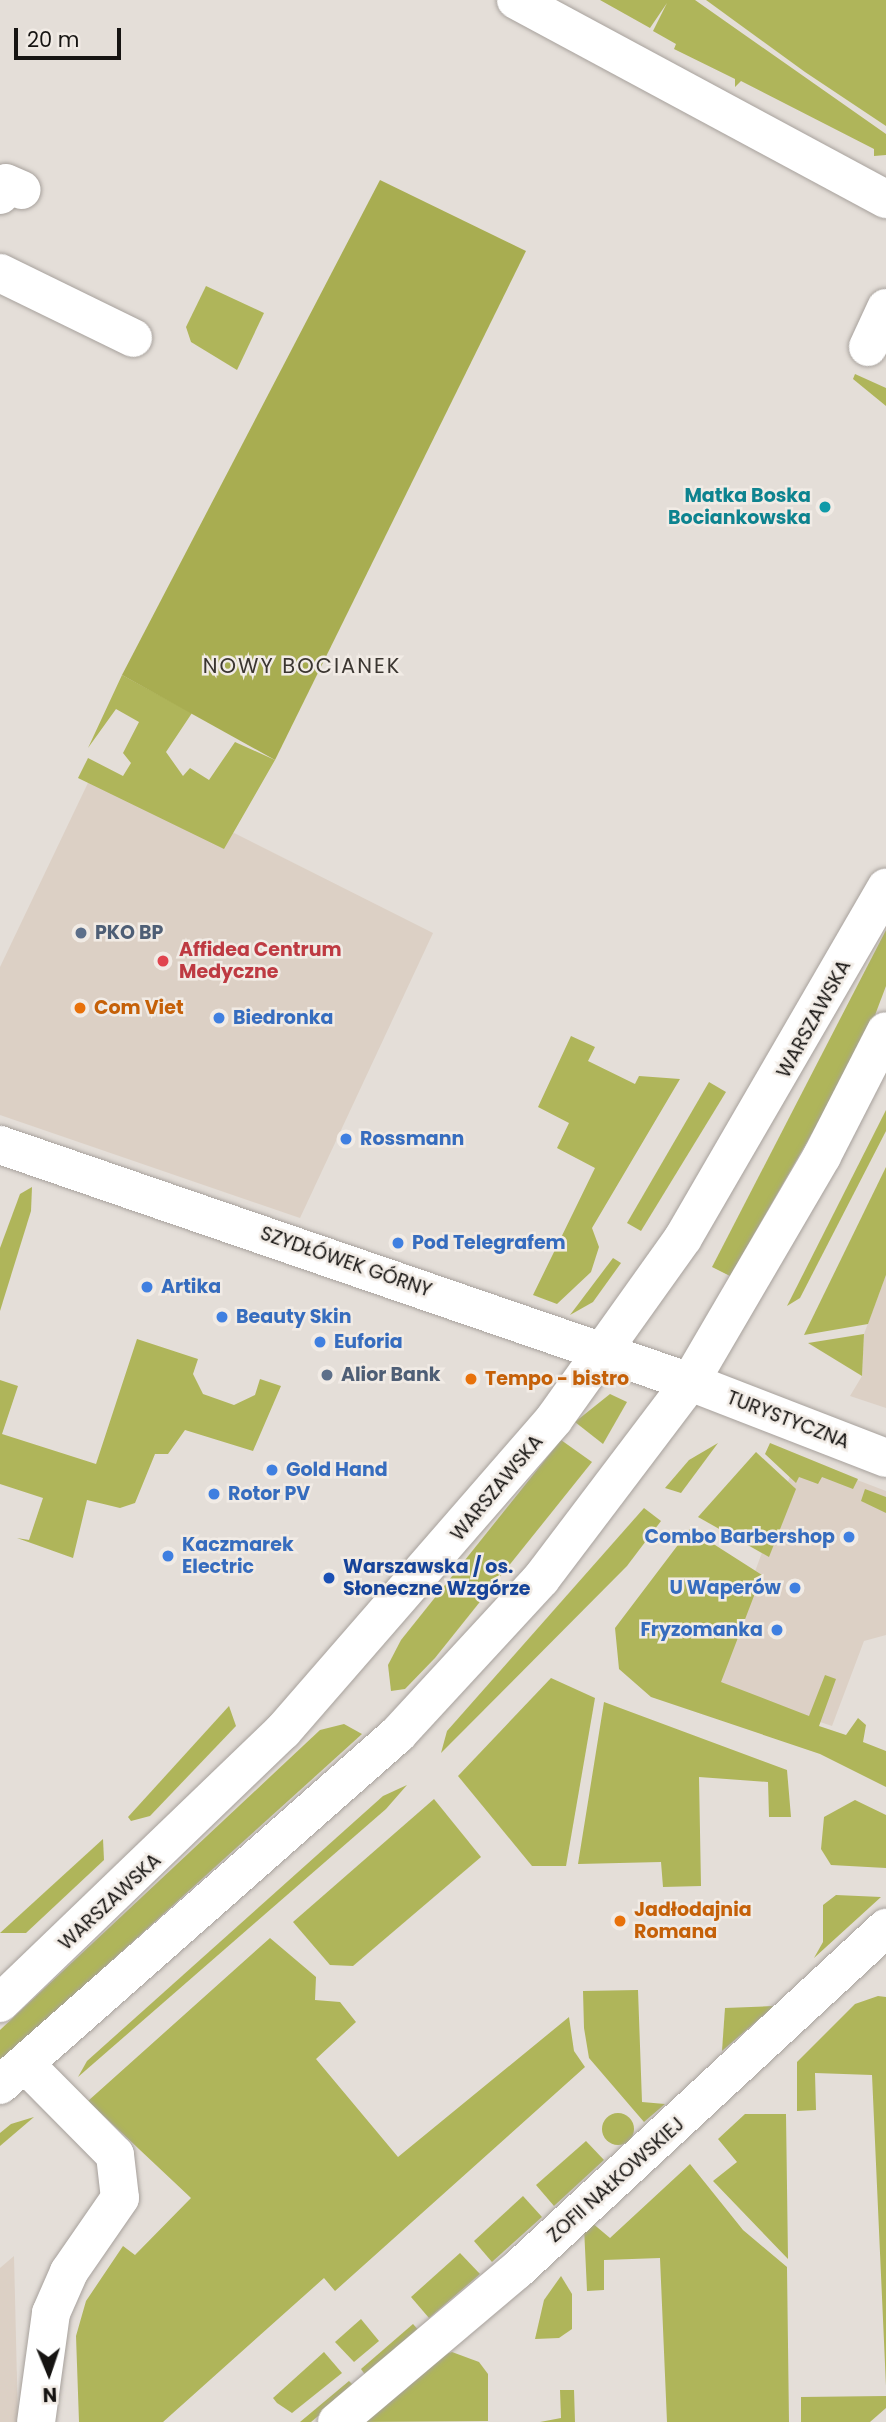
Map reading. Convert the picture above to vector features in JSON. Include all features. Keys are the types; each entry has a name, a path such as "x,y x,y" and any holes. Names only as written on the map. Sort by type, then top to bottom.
{"main road":[{"path":"516,0 886,199"},
{"path":"0,273 133,338"},
{"path":"868,347 886,309"},
{"name":"WARSZAWSKA","path":"0,2003 159,1856 341,1670 482,1507 605,1348 752,1127 886,888"},
{"path":"36,2422 51,2312 69,2272 120,2198 115,2155 13,2074 407,1725 541,1579 690,1381 822,1156 886,1031"},
{"name":"SZYDŁÓWEK GÓRNY","path":"0,1145 605,1348 690,1381"},
{"name":"TURYSTYCZNA","path":"690,1381 886,1458"},
{"name":"ZOFII NAŁKOWSKIEJ","path":"337,2422 576,2217 886,1928"}],"shaded area":[{"path":"97,764 433,933 300,1218 0,1115 0,967"},
{"path":"886,1275 886,1408 850,1396 862,1376 864,1334"},
{"path":"797,1457 886,1491 886,1635 864,1641 832,1726 713,1686"},
{"path":"14,2256 18,2422 0,2422 0,2268"}],"green space":[{"path":"600,0 695,0 886,134 886,155 874,156 874,149 741,81 735,87 735,79 674,49 676,44 653,31 667,3 650,28"},
{"path":"706,0 886,0 886,126 805,72"},
{"path":"380,180 526,251 275,760 122,675"},
{"path":"206,286 264,313 237,370 191,342 186,327"},
{"path":"855,374 886,388 886,406 853,379"},
{"path":"122,675 192,713 166,752 183,776 190,768 209,780 235,742 275,760 224,849 78,778 88,758 123,776 131,763 123,753 139,722 116,709 88,748"},
{"path":"886,930 886,986 866,1039 730,1276 712,1267"},
{"path":"571,1036 595,1047 588,1061 635,1084 639,1076 680,1079 592,1228 599,1247 591,1272 557,1304 533,1295 595,1168 557,1148 569,1123 538,1107"},
{"path":"709,1082 726,1092 641,1231 627,1223"},
{"path":"886,1110 886,1131 800,1298 787,1306"},
{"path":"886,1167 886,1275 868,1324 804,1335"},
{"path":"32,1187 31,1211 0,1311 0,1248 20,1194"},
{"path":"613,1258 621,1263 593,1302 570,1315"},
{"path":"864,1334 862,1376 808,1343"},
{"path":"137,1339 198,1359 193,1374 203,1394 234,1405 255,1395 260,1379 281,1386 253,1451 185,1430 168,1454 155,1454 135,1503 120,1508 87,1500 73,1558 17,1538 29,1540 43,1498 0,1484 0,1380 18,1386 2,1434 96,1464"},
{"path":"610,1394 627,1402 603,1444 575,1422"},
{"path":"561,1440 592,1462 435,1658 405,1689 391,1691 388,1665 401,1640"},
{"path":"718,1443 681,1493 665,1488 689,1460"},
{"path":"770,1443 858,1479 853,1489 822,1477 818,1484 799,1477 796,1483 765,1454"},
{"path":"756,1452 796,1489 769,1557 698,1517"},
{"path":"865,1489 886,1497 886,1513 861,1501"},
{"path":"644,1508 661,1521 627,1566 441,1753 447,1731"},
{"path":"690,1529 762,1575 721,1682 809,1716 825,1675 836,1679 819,1726 846,1735 858,1718 866,1725 863,1742 886,1751 886,1787 820,1754 651,1697 619,1669 615,1628"},
{"path":"551,1678 595,1698 566,1866 532,1866 458,1776"},
{"path":"604,1702 787,1770 791,1817 769,1817 768,1782 699,1777 701,1886 663,1887 661,1862 578,1864"},
{"path":"229,1706 236,1726 150,1816 131,1821 128,1817"},
{"path":"344,1724 362,1734 0,2062 0,2030 320,1730"},
{"path":"407,1785 386,1809 78,2077 87,2061 383,1796"},
{"path":"434,1799 481,1857 353,1966 330,1965 293,1922"},
{"path":"855,1800 886,1815 886,1868 831,1865 821,1849 824,1817"},
{"path":"103,1839 104,1860 26,1933 0,1933"},
{"path":"836,1895 881,1897 814,1958 823,1942 823,1905"},
{"path":"270,1938 316,1977 315,2000 340,2002 356,2022 316,2059 398,2157 569,2017 574,2051 585,2067 335,2291 324,2278 163,2422 79,2422 76,2336 86,2301 123,2246 135,2255 191,2198 88,2101"},
{"path":"638,1990 642,2102 665,2104 644,2122 589,2058 584,2028 583,1991"},
{"path":"878,1996 886,1997 886,2386 872,2075 815,2073 816,2110 797,2111 797,2062 855,2004"},
{"path":"774,2006 744,2032 722,2051 725,2008"},
{"path":"618,2113 630,2117 634,2129 630,2141 618,2145 606,2141 602,2129 606,2117"},
{"path":"745,2114 786,2114 788,2259 713,2181 737,2162 718,2139"},
{"path":"34,2117 0,2146 0,2133 11,2124"},
{"path":"586,2141 604,2160 554,2206 536,2185"},
{"path":"690,2164 743,2230 787,2267 789,2422 667,2422 660,2258 604,2260 604,2290 587,2291 584,2227 591,2222 610,2238"},
{"path":"523,2196 542,2217 492,2262 474,2241"},
{"path":"460,2253 480,2274 429,2318 411,2297"},
{"path":"561,2276 572,2294 572,2329 559,2338 535,2339 544,2300"},
{"path":"361,2319 379,2341 354,2362 335,2342"},
{"path":"413,2324 421,2333 366,2376 361,2369"},
{"path":"324,2352 342,2373 292,2413 277,2403 273,2398"},
{"path":"452,2352 479,2362 488,2374 488,2421 356,2422 436,2357"},
{"path":"349,2381 354,2386 311,2422 300,2422"},
{"path":"560,2390 574,2390 575,2422 540,2422 561,2418"},
{"path":"886,2396 886,2408 870,2422 801,2422 801,2397"}],"place":[{"name":"Matka Boska Bociankowska","path":"825,507"},
{"name":"PKO BP","path":"81,933"},
{"name":"Affidea Centrum Medyczne","path":"163,961"},
{"name":"Com Viet","path":"80,1008"},
{"name":"Biedronka","path":"219,1018"},
{"name":"Rossmann","path":"346,1139"},
{"name":"Pod Telegrafem","path":"398,1243"},
{"name":"Artika","path":"147,1287"},
{"name":"Beauty Skin","path":"222,1317"},
{"name":"Euforia","path":"320,1342"},
{"name":"Alior Bank","path":"327,1375"},
{"name":"Tempo - bistro","path":"471,1379"},
{"name":"Gold Hand","path":"272,1470"},
{"name":"Rotor PV","path":"214,1494"},
{"name":"Combo Barbershop","path":"849,1537"},
{"name":"Kaczmarek Electric","path":"168,1556"},
{"name":"Warszawska / os. Słoneczne Wzgórze","path":"329,1578"},
{"name":"U Waperów","path":"795,1588"},
{"name":"Fryzomanka","path":"777,1630"},
{"name":"Jadłodajnia Romana","path":"620,1921"}],"district":[{"name":"NOWY BOCIANEK","path":"302,666"}]}
